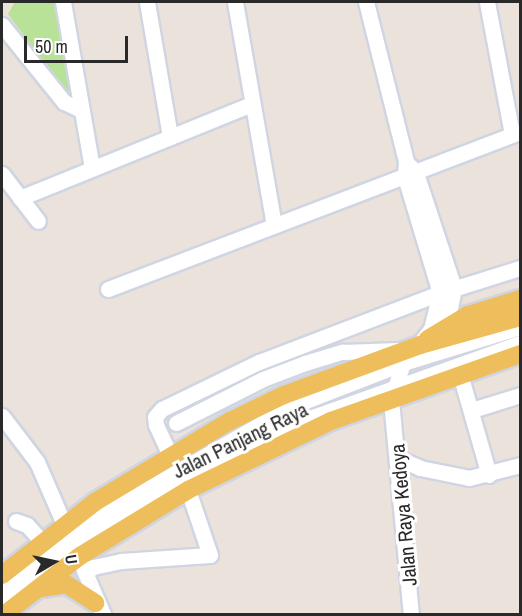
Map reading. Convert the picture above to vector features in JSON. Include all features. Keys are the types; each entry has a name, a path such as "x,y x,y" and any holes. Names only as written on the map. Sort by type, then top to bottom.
{"main road":[{"name":"Jalan Panjang Raya","path":"427,345 520,298"},
{"name":"Jalan Panjang Raya","path":"5,615 38,589 77,550 95,502 170,455 230,421 311,385 427,345 520,317"},
{"name":"Jalan Panjang Raya","path":"2,575 43,543 77,550 97,545 188,490 331,421 520,354"},
{"path":"38,589 66,584 99,609"}],"street":[{"path":"63,2 92,169"},
{"path":"147,2 170,137"},
{"path":"235,2 274,225"},
{"path":"2,587 77,550 144,500 220,459 290,425 397,399 414,378 447,291 405,161 366,2"},
{"path":"108,289 516,133 487,2"},
{"path":"2,25 64,102 81,110"},
{"path":"20,198 252,104"},
{"path":"2,174 38,221"},
{"path":"170,455 156,425 158,412 298,347 447,291 520,268"},
{"path":"397,399 427,345 447,291"},
{"path":"176,423 263,379 342,352 427,345 520,327"},
{"path":"414,378 520,343"},
{"path":"2,603 290,407 427,345"},
{"path":"298,347 311,385"},
{"path":"460,374 489,475"},
{"path":"472,410 520,395"},
{"name":"Jalan Raya Kedoya","path":"397,399 398,458 411,615"},
{"path":"2,416 37,462 77,550 99,609"},
{"path":"398,458 420,468 469,478 489,475 520,465"},
{"path":"77,550 93,567 121,561 210,555 188,490"},
{"path":"16,521 27,525 43,543"}],"green space":[{"path":"15,2 58,2 76,107 8,14"}]}
